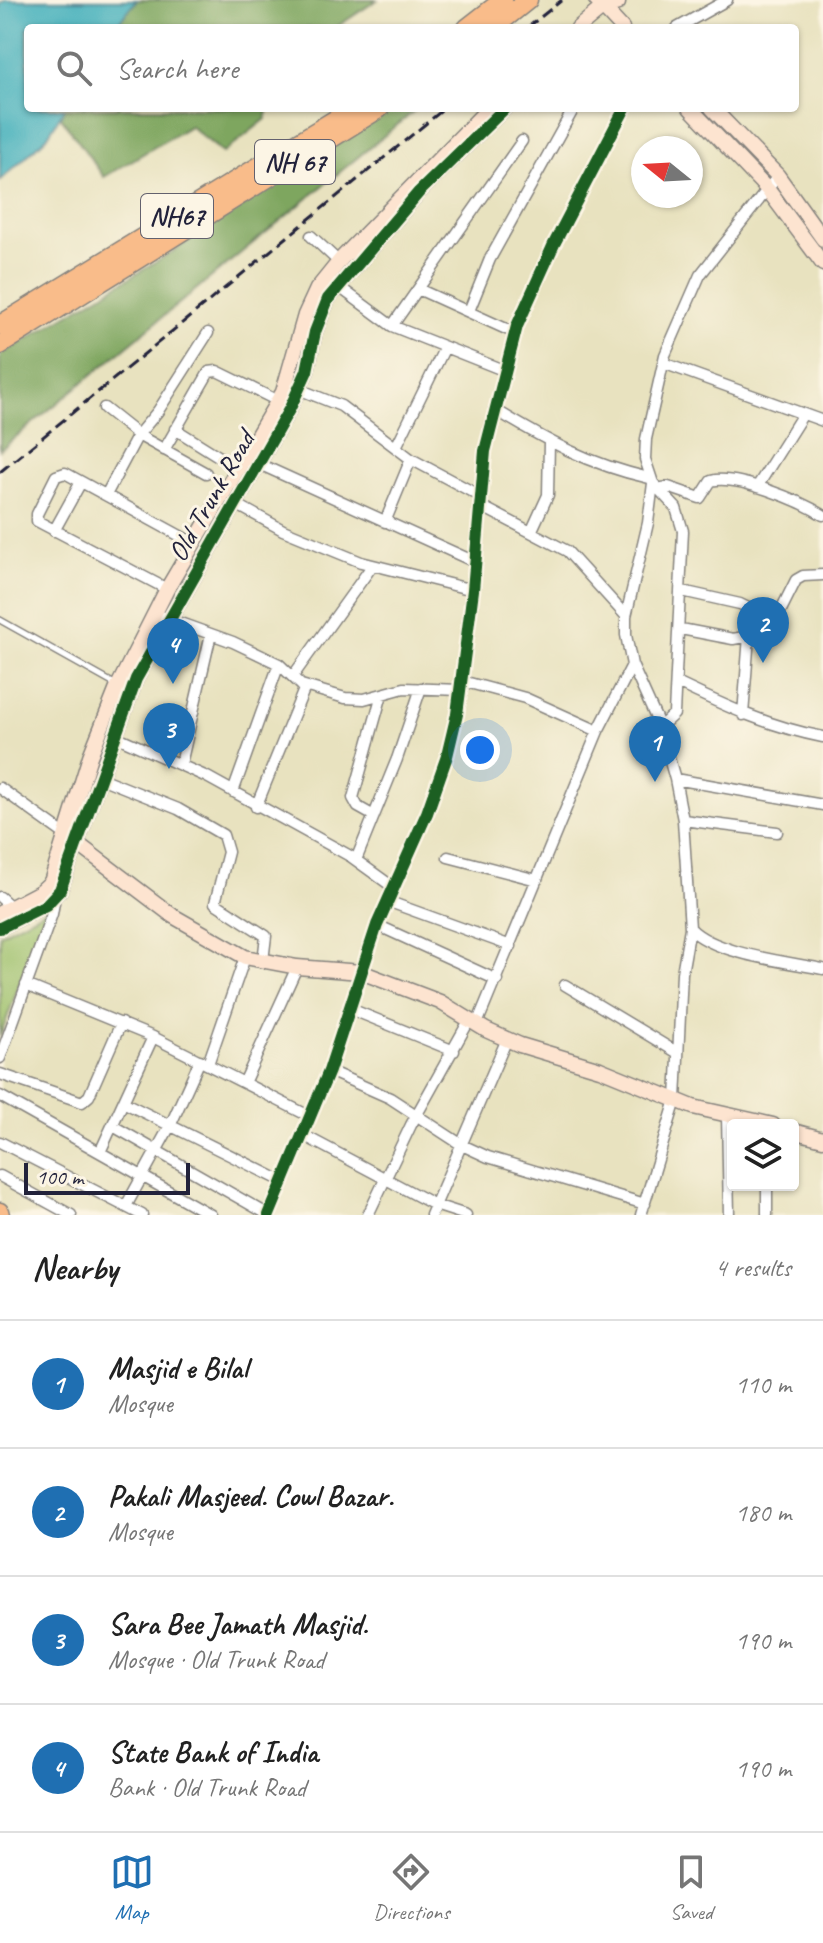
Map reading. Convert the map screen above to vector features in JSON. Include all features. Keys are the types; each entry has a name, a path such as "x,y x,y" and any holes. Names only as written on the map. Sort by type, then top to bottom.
{"highway":[{"path":"472,24 503,0"},
{"path":"498,24 528,0"},
{"name":"NH67","path":"0,325 347,112"},
{"name":"NH 67","path":"209,215 374,112"},
{"name":"NH67","path":"0,345 209,215"}],"street":[{"path":"684,24 727,0"},
{"path":"602,16 621,2"},
{"name":"Old Trunk Road","path":"55,897 73,840 136,679 257,463 293,387 339,262 485,112"},
{"name":"Old Trunk Road","path":"293,387 303,322 332,281 501,112"},
{"path":"469,311 490,259 572,112"},
{"path":"113,1126 269,1215 329,1071 377,925 427,813 447,756 461,685 473,590 479,500 503,370 515,333 554,244 623,112"},
{"path":"694,112 768,190 823,264"},
{"path":"716,112 778,176 823,239"},
{"path":"392,326 522,141"},
{"path":"329,1071 364,1084 462,1145 488,1157 643,1210 676,1100 682,973 690,928 683,820 675,779 660,727 632,665 626,616 648,523 653,483 646,439 663,363 700,275 778,176"},
{"path":"311,236 339,262"},
{"path":"332,281 392,326 503,370"},
{"path":"418,289 515,333"},
{"path":"106,495 138,435 158,411 208,333"},
{"path":"396,447 445,347"},
{"path":"663,363 823,421"},
{"path":"164,450 206,374 213,370 278,401"},
{"path":"4,906 40,892 51,882 73,840 90,756 118,686 167,589 278,401 293,387 341,406 411,459 567,551 626,616"},
{"path":"104,408 138,435 206,473"},
{"path":"494,409 549,442 604,468 697,499 704,495 713,479 757,487 823,515"},
{"path":"757,487 803,414"},
{"path":"175,429 239,469"},
{"path":"532,530 546,506 549,442"},
{"path":"385,522 411,459"},
{"path":"257,463 475,562"},
{"path":"167,589 54,531 36,517 56,476 65,473 195,544"},
{"path":"54,531 81,482"},
{"path":"653,483 676,508 680,520 682,591 677,683 674,714 660,727"},
{"path":"234,503 283,530 372,566 473,590"},
{"path":"293,676 372,566"},
{"path":"681,629 733,639 749,636 771,619 788,600 796,580 823,575"},
{"path":"682,591 740,604 771,619"},
{"path":"155,614 279,664 305,687 345,698 461,685 525,698 598,731"},
{"path":"181,764 211,634"},
{"path":"743,715 749,636"},
{"path":"233,792 279,664"},
{"path":"368,1215 416,1115 497,980 598,731 632,665"},
{"path":"677,683 743,715 791,731 823,737"},
{"path":"256,807 305,687"},
{"path":"356,860 421,688"},
{"path":"374,816 358,807 353,798 382,694"},
{"path":"113,735 181,764 233,792 356,860 393,887"},
{"path":"98,777 178,809 223,835 228,852 215,903 266,936 263,961"},
{"path":"675,779 823,805"},
{"path":"0,788 173,916 245,957 297,967 361,972 440,1002 507,1039 600,1069 676,1100 745,1119"},
{"path":"683,820 777,832"},
{"path":"448,857 537,880"},
{"path":"0,928 55,897"},
{"path":"0,1058 52,914 55,897"},
{"path":"387,901 511,946"},
{"path":"377,925 497,980"},
{"path":"690,928 730,949 823,969"},
{"path":"126,1206 204,1062 245,957"},
{"path":"244,1083 297,967"},
{"path":"26,985 153,1037 311,1117"},
{"path":"565,985 678,1053"},
{"path":"348,1008 454,1051"},
{"path":"0,1074 82,1102 89,1096 121,1023"},
{"path":"101,1150 153,1037"},
{"path":"433,1210 507,1039"},
{"path":"0,1096 101,1150 211,1215"},
{"path":"125,1103 284,1182"},
{"path":"727,1115 729,1215"},
{"path":"799,1133 823,1139"},
{"path":"303,1135 385,1179 433,1210 466,1215"},
{"path":"0,1142 142,1215"},
{"path":"0,1176 71,1215"},
{"path":"767,1191 767,1215"}],"lane":[{"path":"0,620 118,686"}],"green space":[{"path":"137,0 377,0 341,24 117,24"},
{"path":"62,112 268,112 266,119 223,153 190,126 104,177 60,116"},
{"path":"385,112 413,112 0,450 0,355 166,256"},
{"path":"47,909 0,1037 0,934"}],"water":[{"path":"5,0 137,0 117,24 24,24 24,112 63,112 47,137 0,181 0,4"}],"railway":[{"path":"532,24 562,0"},
{"path":"0,472 440,112"}],"cycle path":[{"path":"0,928 46,905 60,890 136,679 290,408 307,371 315,332 328,299 419,192 501,112"},
{"path":"269,1215 329,1071 377,925 427,813 447,756 457,714 473,590 485,451 517,326 554,244 623,112"}],"place":[{"name":"Pakali Masjeed. Cowl Bazar.","path":"763,663"},
{"name":"State Bank of India","path":"173,684"},
{"name":"Sara Bee Jamath Masjid.","path":"169,769"},
{"name":"Masjid e Bilal","path":"655,782"}]}
